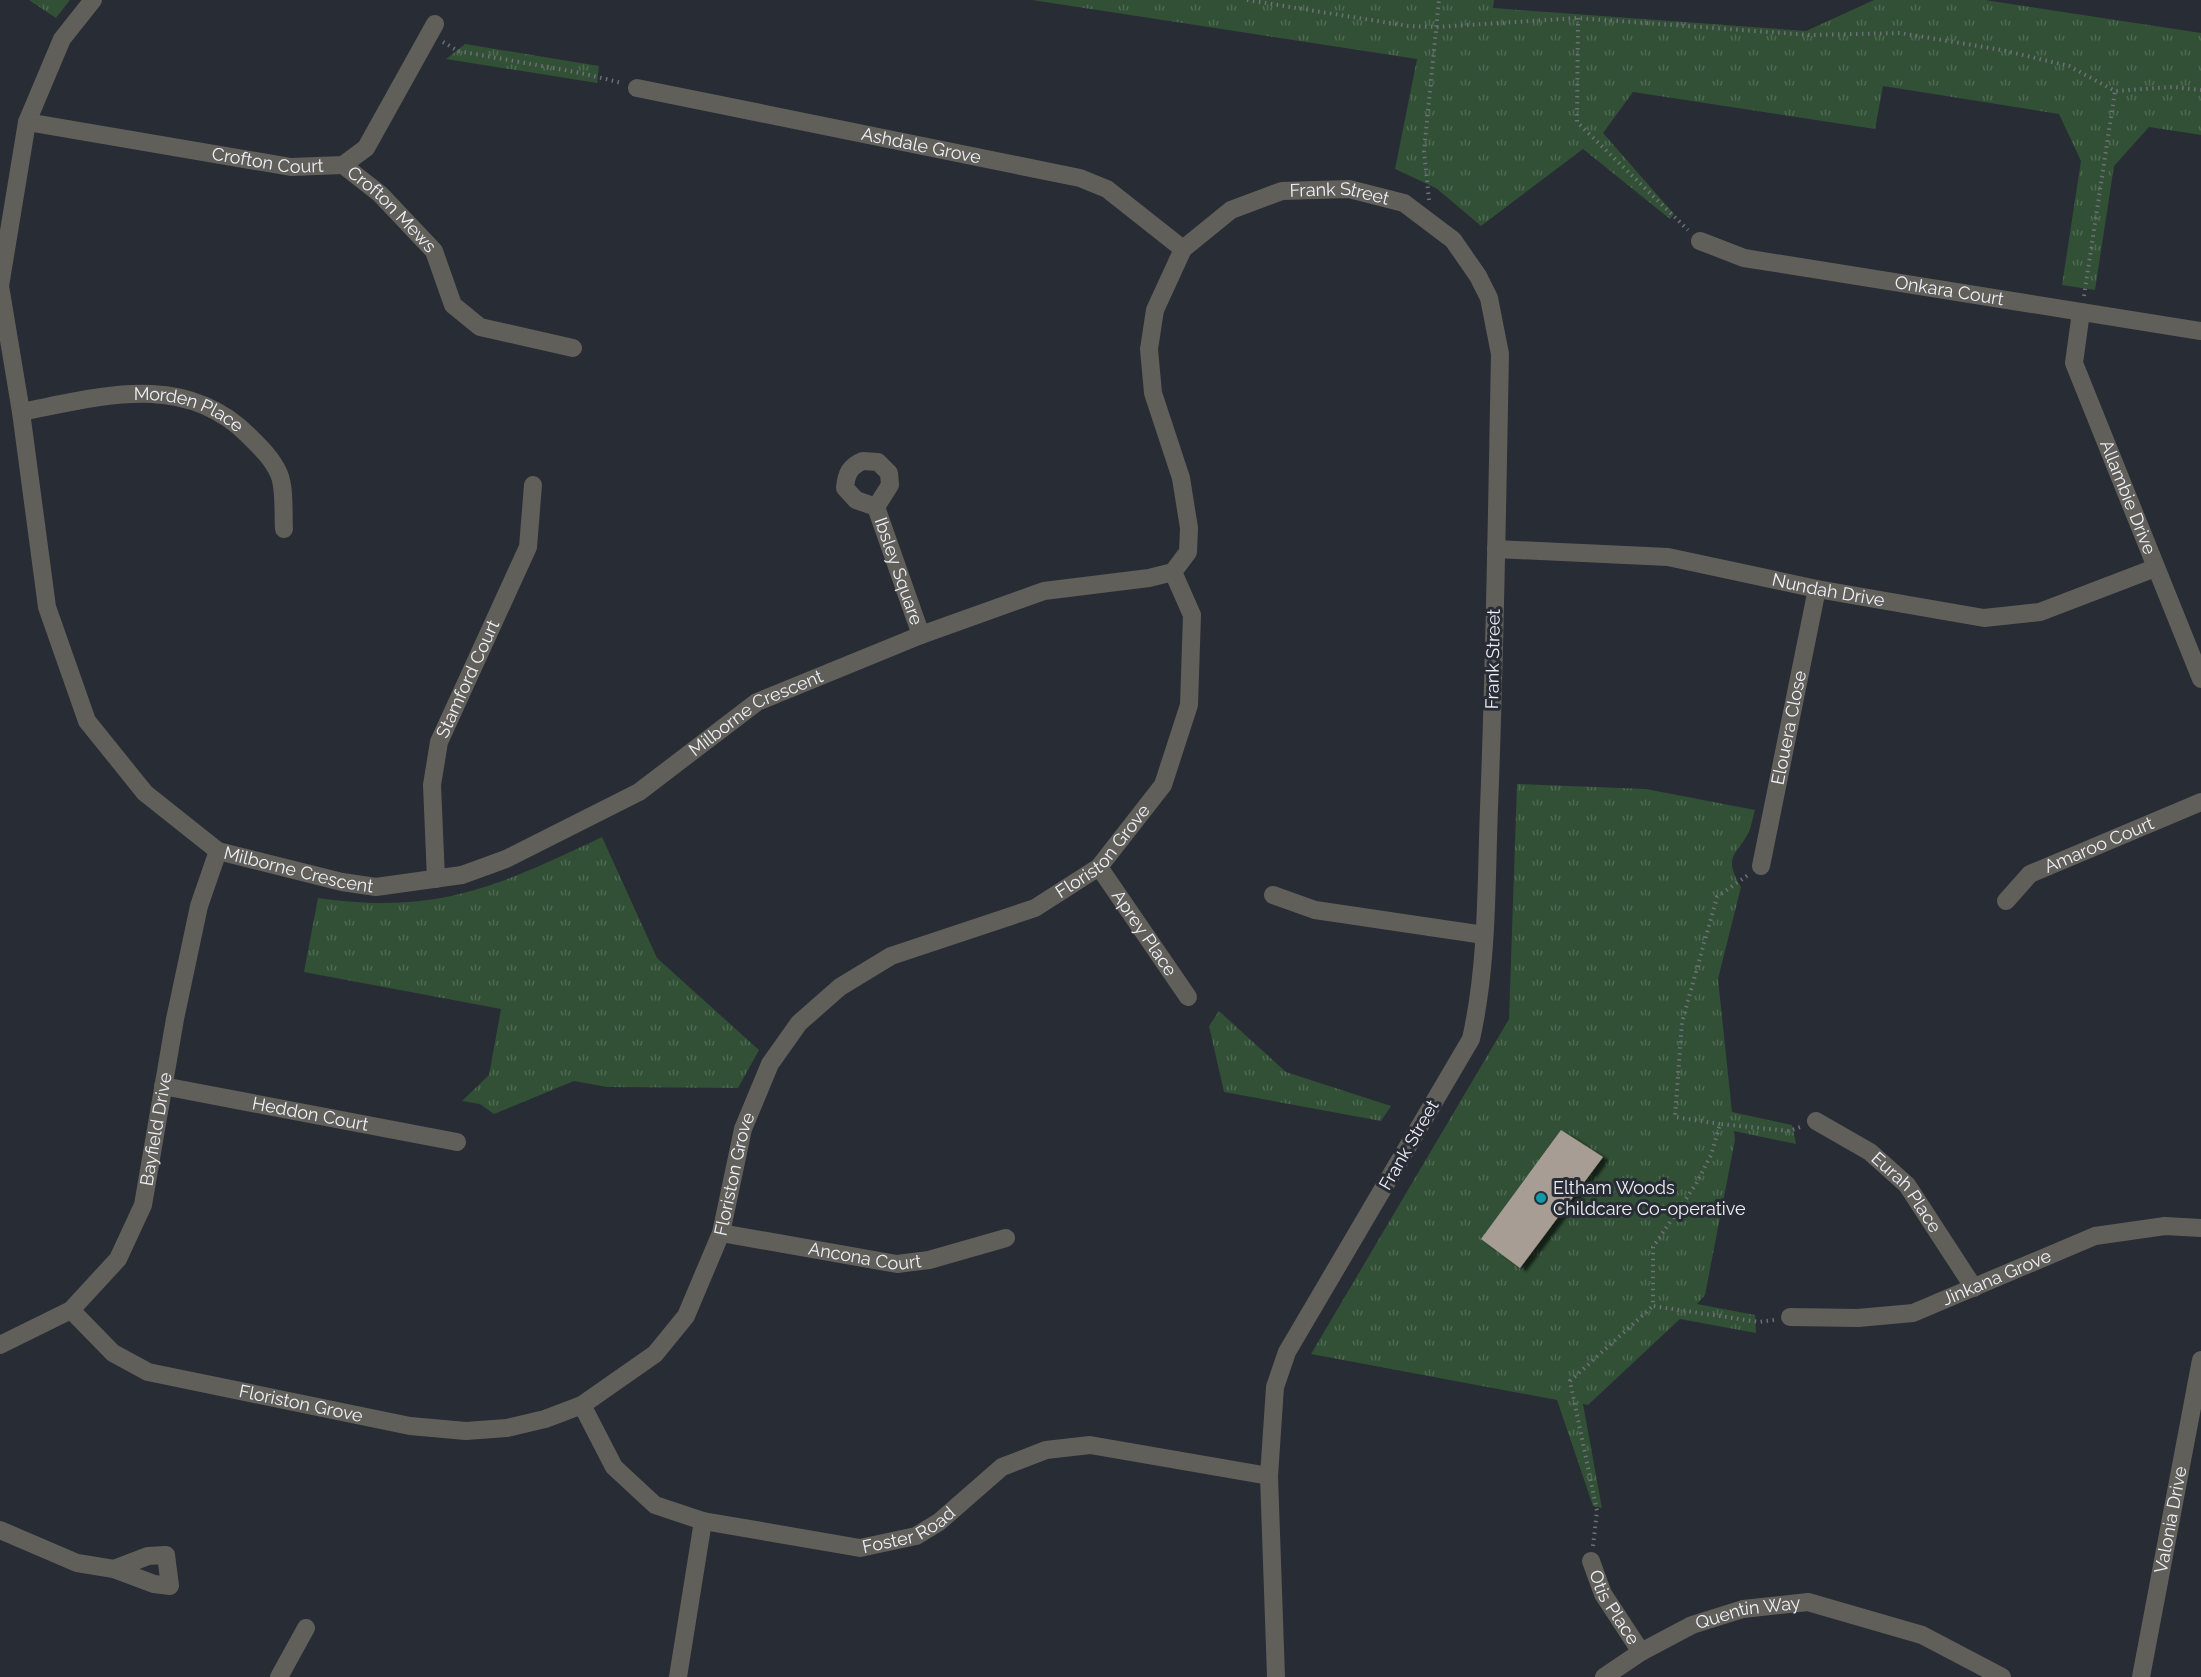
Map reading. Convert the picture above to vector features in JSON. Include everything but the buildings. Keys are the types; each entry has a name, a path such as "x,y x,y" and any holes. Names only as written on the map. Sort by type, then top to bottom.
{"street":[{"name":"Milborne Crescent","path":"93,0 62,39 27,122 0,286 21,412 47,607 87,721 145,793 218,851 342,882 376,887 462,875 506,859 639,792 758,702 921,634 1044,591 1149,578 1173,572"},
{"name":"Crofton Court","path":"27,122 291,167 343,165 366,148 432,29"},
{"name":"Ashdale Grove","path":"637,88 1080,178 1107,189 1183,249"},
{"name":"Crofton Mews","path":"343,165 380,194 434,251 453,305 480,327 573,348"},
{"name":"Frank Street","path":"1173,572 1188,552 1189,528 1181,478 1153,393 1149,349 1155,310 1183,249 1231,210 1282,191 1348,189 1404,203 1453,240 1478,276 1489,298 1500,354 1485,935 1480,994 1471,1039 1287,1352 1275,1387 1269,1476 1276,1677"},
{"name":"Onkara Court","path":"1700,241 1744,258 2201,331"},
{"name":"Allambie Drive","path":"2081,312 2074,363 2201,679"},
{"name":"Morden Place","path":"21,412 108,395 140,392 182,397 230,417 265,451 280,475 284,529"},
{"name":"Stamford Court","path":"436,879 432,784 439,742 528,547 533,485"},
{"name":"Ibsley Square","path":"876,507 921,634"},
{"name":"Nundah Drive","path":"1496,549 1668,556 1817,589 1984,618 2040,612 2155,568"},
{"name":"Floriston Grove","path":"71,1310 113,1353 148,1372 410,1426 466,1431 507,1428 545,1419 582,1405 655,1354 686,1316 721,1233 742,1129 770,1064 799,1023 840,987 891,956 1035,908 1099,867 1162,785 1189,705 1192,615 1173,572"},
{"name":"Elouera Close","path":"1761,866 1817,589"},
{"name":"Amaroo Court","path":"2006,901 2030,874 2201,802"},
{"name":"Bayfield Drive","path":"0,1345 71,1310 118,1259 143,1205 198,906 218,851"},
{"name":"Aprey Place","path":"1099,867 1188,997"},
{"path":"1273,895 1315,910 1485,935"},
{"name":"Heddon Court","path":"164,1086 457,1142"},
{"name":"Eurah Place","path":"1816,1121 1870,1152 1907,1185 1974,1288"},
{"name":"Jinkana Grove","path":"1790,1317 1858,1318 1913,1313 2095,1236 2165,1226 2201,1228"},
{"name":"Ancona Court","path":"721,1233 897,1264 929,1260 1006,1238"},
{"name":"Valonia Drive","path":"2141,1677 2200,1371"},
{"name":"Foster Road","path":"582,1405 614,1467 655,1505 703,1521 860,1548 915,1536 939,1522 1002,1467 1046,1450 1090,1445 1269,1476"},
{"path":"678,1677 703,1521"},
{"path":"0,1530 76,1563 114,1569"},
{"name":"Otis Place","path":"1591,1561 1603,1594 1641,1653"},
{"name":"Quentin Way","path":"1604,1677 1641,1653 1692,1625 1743,1609 1808,1602 1922,1635 2002,1677"},
{"path":"279,1677 306,1628"}],"path":[{"path":"1247,0 1408,26 1437,27 1578,18 1810,35 1900,33 2002,50 2070,66 2115,91 2172,87 2201,90"},
{"path":"1432,224 1424,151 1439,0"},
{"path":"1578,18 1577,122 1700,241"},
{"path":"432,29 458,51 594,76 637,88"},
{"path":"2081,312 2115,91"},
{"path":"1761,866 1717,897 1682,1022 1675,1117 1790,1131 1816,1121"},
{"path":"1591,1561 1597,1511 1570,1382 1653,1306 1653,1247 1696,1184 1711,1155 1720,1124"},
{"path":"1653,1306 1760,1322 1790,1317"}],"green space":[{"path":"29,0 70,0 56,18"},
{"path":"1032,0 1494,0 1493,8 1806,31 1874,0 1985,0 2201,33 2201,135 2149,127 2114,166 2095,290 2062,285 2081,161 2059,114 1883,86 1875,129 1633,92 1603,133 1674,214 1670,219 1583,149 1481,226 1436,188 1395,169 1417,59"},
{"path":"465,44 599,66 597,83 446,59"},
{"path":"1517,784 1646,789 1755,810 1746,838 1732,861 1732,868 1741,887 1718,979 1732,1112 1792,1125 1796,1144 1734,1131 1735,1140 1705,1295 1697,1304 1755,1315 1756,1333 1680,1319 1588,1405 1583,1404 1602,1508 1593,1506 1557,1400 1311,1354 1509,1019"},
{"path":"602,837 657,958 759,1050 738,1088 607,1087 574,1081 494,1114 480,1104 462,1101 489,1075 501,1009 304,972 318,898 398,903 465,893 530,870"},
{"path":"1219,1011 1286,1072 1391,1106 1381,1121 1224,1092 1209,1026"}],"place":[{"name":"Eltham Woods Childcare Co-operative","path":"1541,1198"}]}
